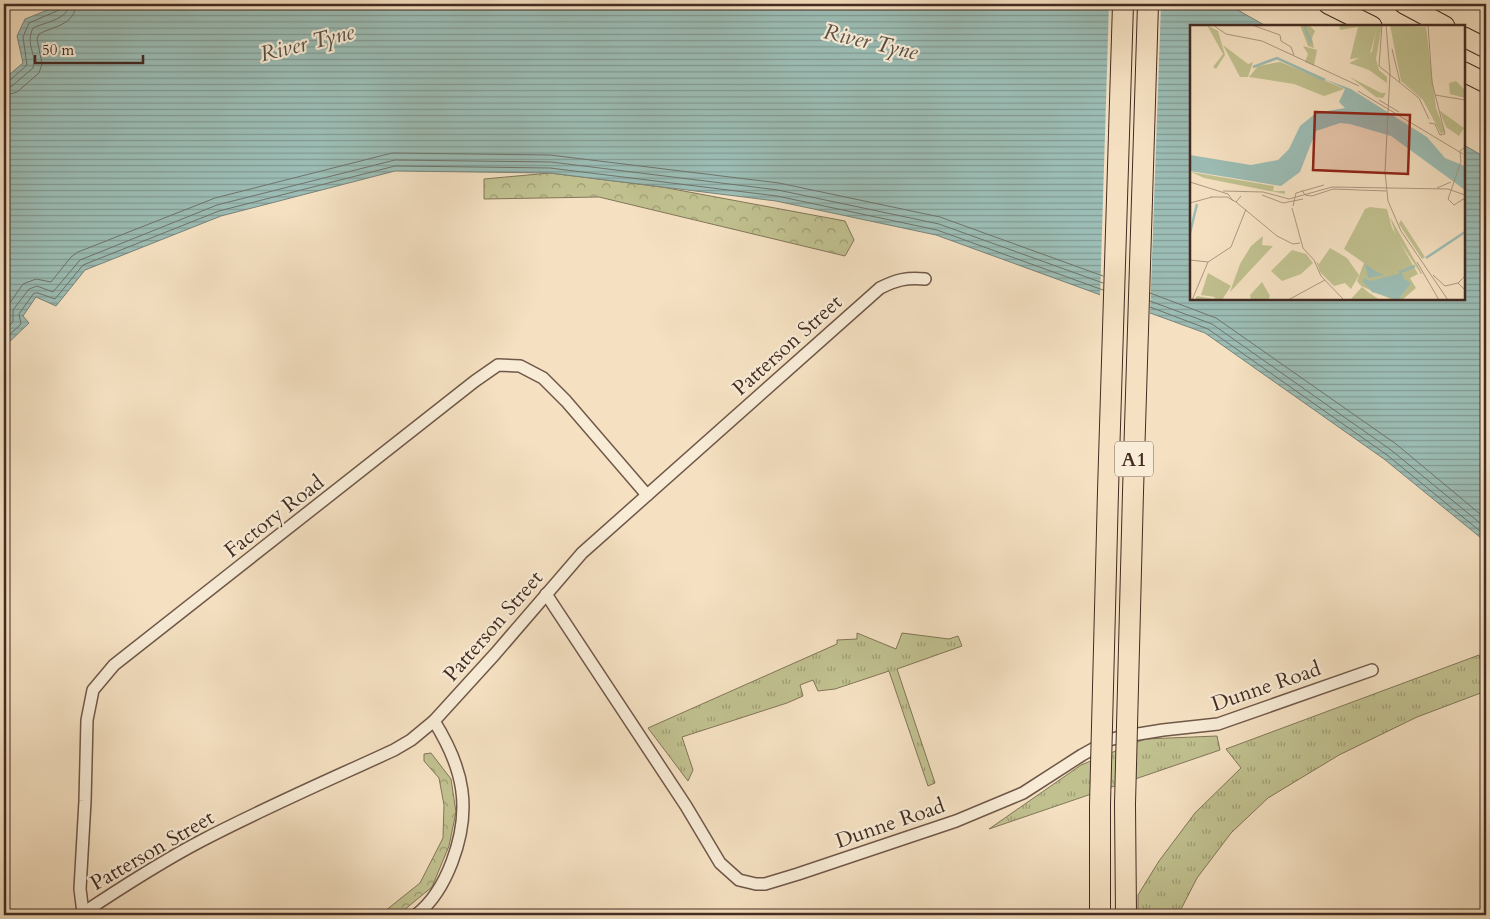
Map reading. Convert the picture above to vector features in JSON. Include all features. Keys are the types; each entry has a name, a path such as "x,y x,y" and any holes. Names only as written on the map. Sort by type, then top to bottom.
{"highway":[{"name":"A1","path":"1100,915 1100,824 1107,511 1123,4"},
{"name":"A1","path":"1126,915 1126,804 1133,492 1148,4"}],"main road":[{"path":"1328,4 1370,25"},
{"path":"1404,4 1443,25"},
{"path":"1465,38 1486,48"},
{"path":"1465,73 1486,84"}],"street":[{"name":"Patterson Street","path":"81,914 199,842 284,800 394,750 411,740 434,722 582,553 880,288 894,281 910,277 924,279"},
{"name":"Factory Road","path":"81,914 80,889 85,801 86,720 93,690 114,665 475,382 498,365 520,366 543,378 566,401 647,495"},
{"name":"Dunne Road","path":"546,594 686,806 717,859 725,869 739,880 756,884 765,884 798,874 956,821 1023,793 1109,740 1163,730 1218,724 1372,670"},
{"path":"416,915 436,895 448,873 457,849 464,816 464,800 459,773 446,741 434,722"}],"green space":[{"path":"550,173 662,187 845,221 854,240 845,256 599,197 484,199 484,179"},
{"path":"857,633 896,649 902,633 949,639 958,636 962,646 897,669 935,783 928,786 889,671 835,689 818,691 813,680 800,685 803,696 787,703 682,737 693,770 688,781 648,728 837,644 837,640 857,639"},
{"path":"1479,655 1486,676 1486,691 1417,717 1339,755 1268,798 1231,833 1197,878 1178,915 1138,915 1138,895 1159,861 1195,813 1241,768 1226,749"},
{"path":"1217,736 1220,750 989,829 1081,765 1145,739"},
{"path":"431,753 451,779 456,812 449,846 432,887 398,915 380,915 420,883 443,838 444,805 439,778 424,761 424,754"}],"water":[{"name":"River Tyne","path":"63,4 1227,4 1264,25 1190,25 1190,300 1465,300 1465,146 1486,158 1486,542 1384,459 1205,333 936,235 776,201 550,173 395,171 221,216 85,270 56,306 36,297 23,316 29,323 4,347 4,79 23,63 17,36 25,19"}],"pier":[{"path":"1109,4 1161,4 1150,315 1100,297"}]}
